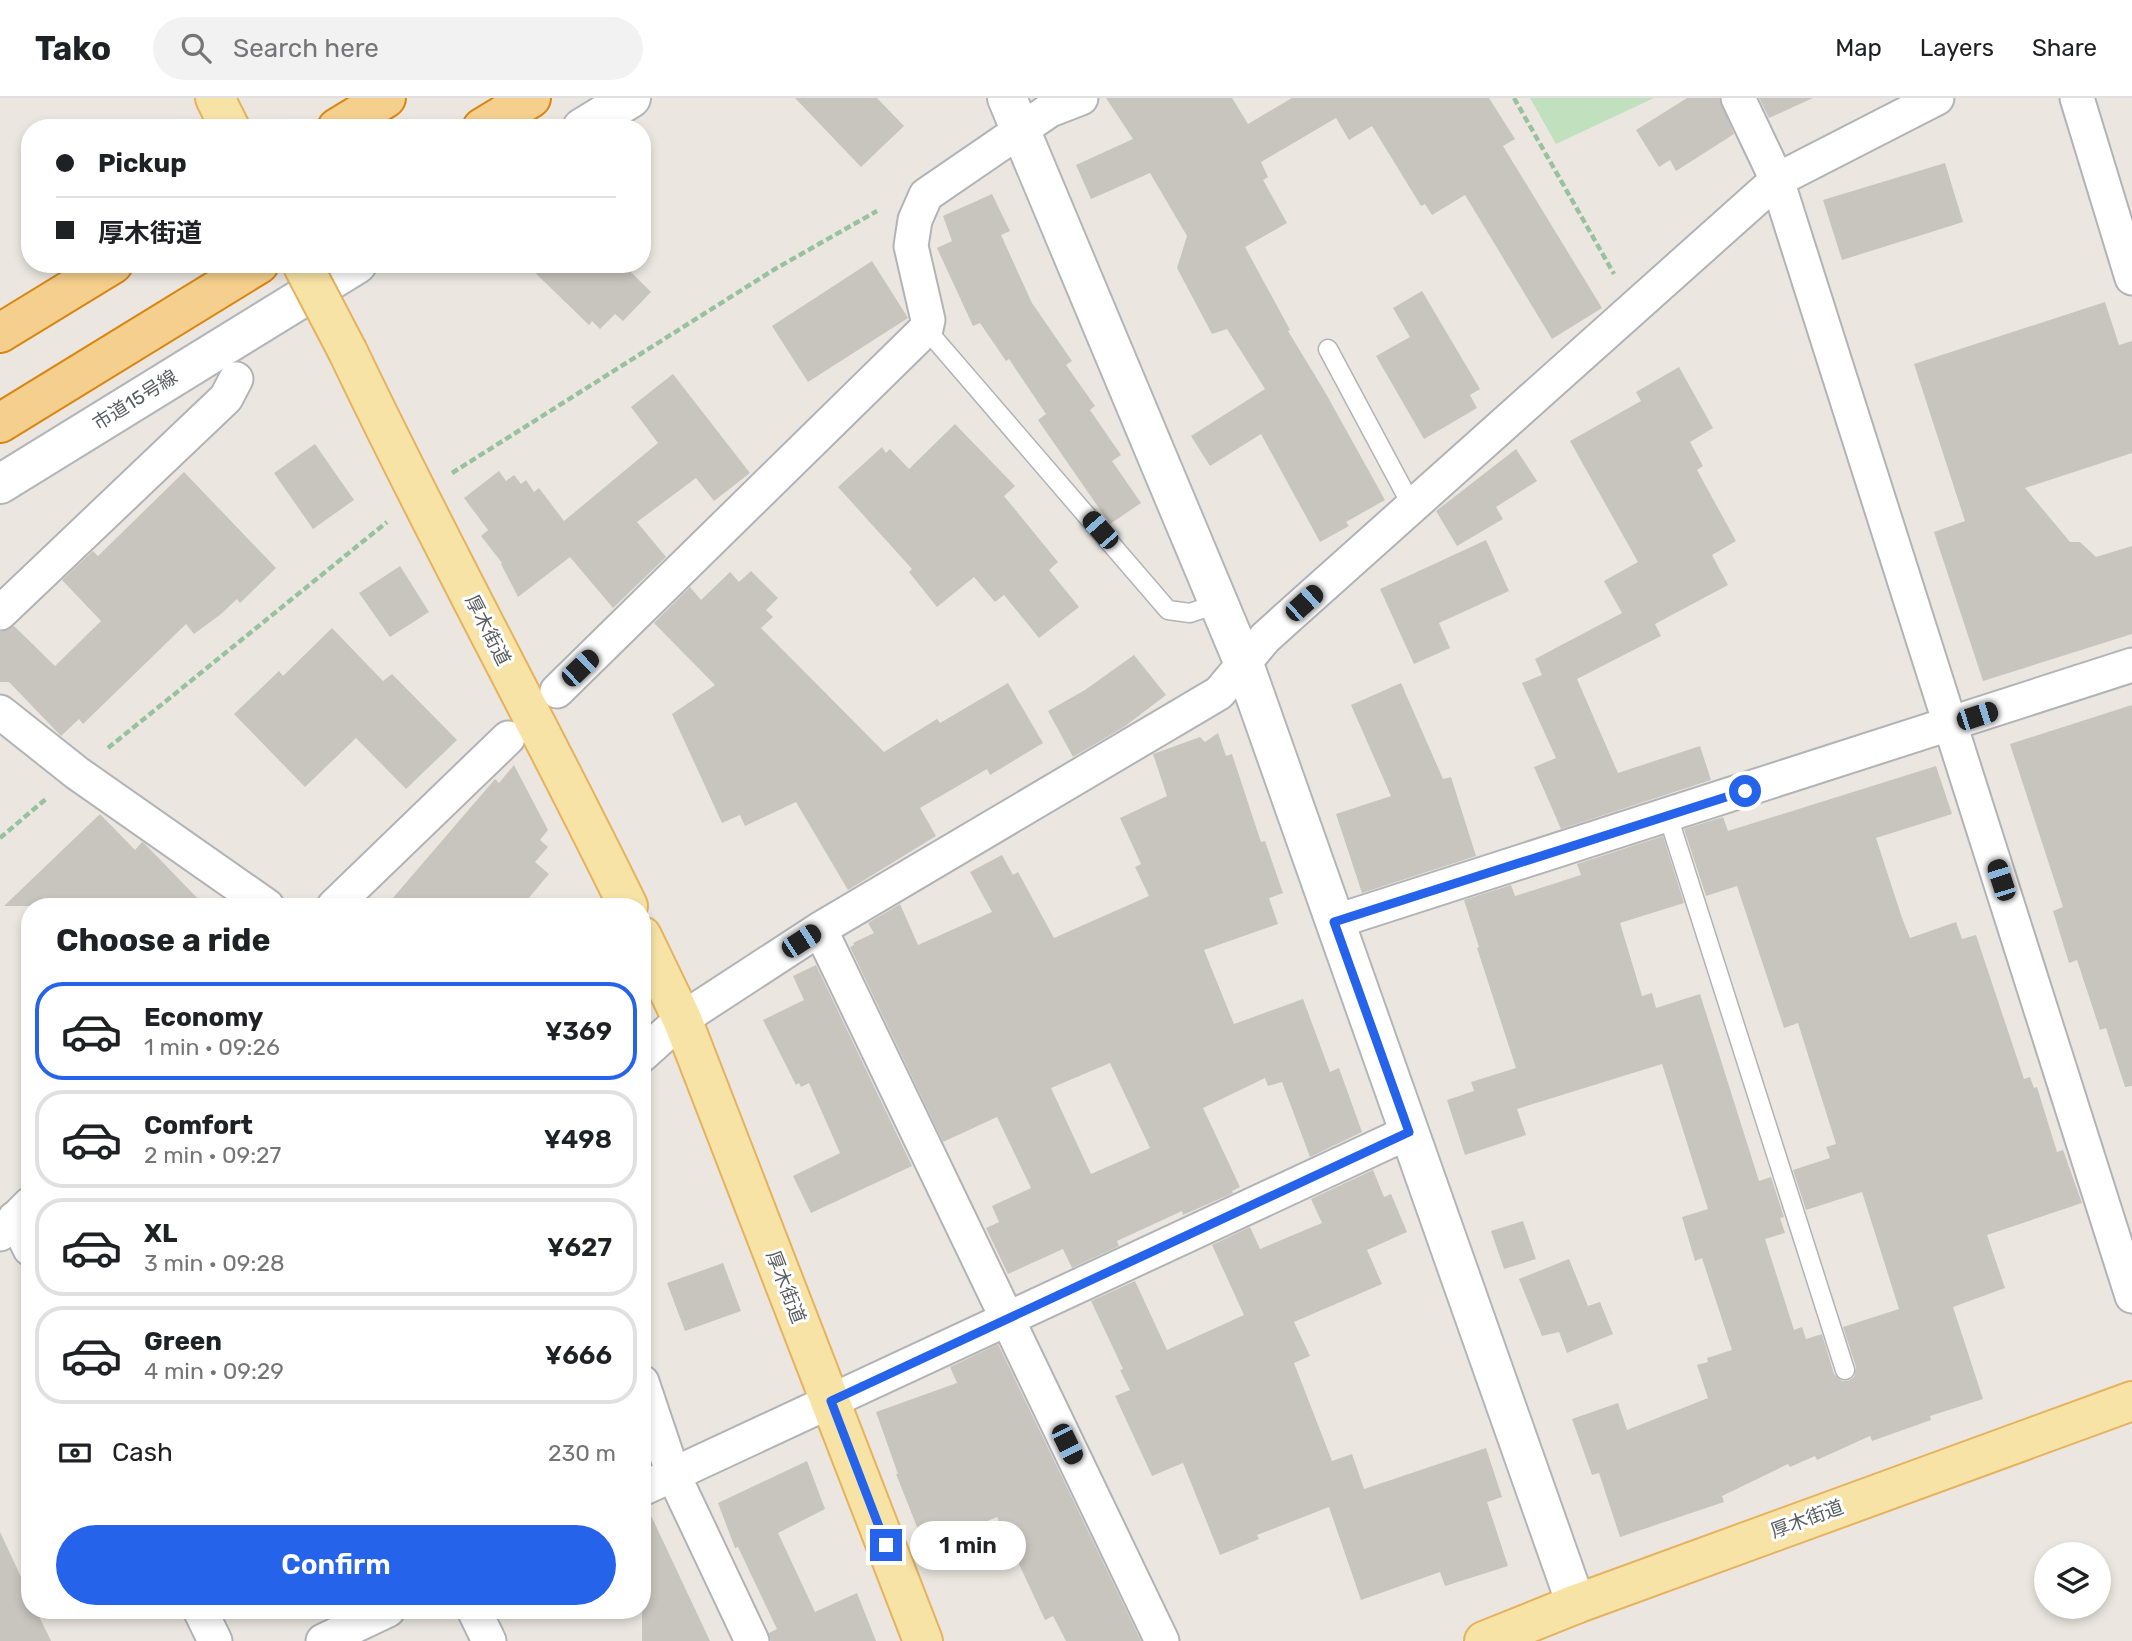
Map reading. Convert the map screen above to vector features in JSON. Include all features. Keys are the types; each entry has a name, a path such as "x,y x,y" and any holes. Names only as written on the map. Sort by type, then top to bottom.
{"highway":[{"path":"352,119 386,98"},
{"path":"497,119 531,98"},
{"path":"0,334 99,273"},
{"path":"0,422 244,273"}],"main road":[{"path":"215,98 226,119"},
{"name":"厚木街道","path":"307,273 395,452 624,898"},
{"name":"厚木街道","path":"651,955 682,1019 923,1641"},
{"name":"厚木街道","path":"1484,1641 1576,1604 2131,1408"}],"street":[{"path":"597,119 631,98"},
{"path":"1013,114 1050,110 1081,98"},
{"path":"1738,98 1777,180 2132,1296"},
{"path":"651,1047 682,1019 820,929 1219,693 1272,631 1777,180 1937,98"},
{"path":"2077,98 2132,278"},
{"path":"557,691 926,329 928,320 912,246 915,219 926,195 955,173 992,152 1013,114"},
{"path":"1013,114 1244,664 1576,1604"},
{"name":"市道15号線","path":"0,484 343,273"},
{"path":"0,613 226,398 236,379"},
{"path":"1334,922 2132,665"},
{"path":"0,712 77,773 256,898"},
{"path":"342,898 508,738"},
{"path":"820,929 1162,1641"},
{"path":"651,1485 1409,1132"},
{"path":"651,1408 673,1474 752,1641"},
{"path":"204,1619 215,1641"},
{"path":"323,1641 369,1619"},
{"path":"478,1619 489,1641"}],"lane":[{"path":"926,329 1168,610 1191,613 1219,603"},
{"path":"1328,349 1412,506"},
{"path":"1668,816 1844,1370"}],"path":[{"path":"1514,98 1617,279 1635,305"},
{"path":"442,479 775,269 881,209 926,195"},
{"path":"0,838 393,518"}],"green space":[{"path":"1530,98 1654,98 1556,144"}],"building":[{"path":"795,98 877,98 904,126 861,167"},
{"path":"1106,98 1232,98 1248,124 1292,98 1489,98 1515,139 1503,146 1602,308 1552,339 1465,195 1432,215 1425,204 1421,206 1372,126 1349,140 1336,118 1261,162 1268,177 1263,180 1287,223 1245,247 1290,330 1288,331 1385,500 1346,522 1349,526 1320,542 1261,434 1210,466 1191,436 1265,389 1227,329 1212,334 1177,268 1187,236 1150,173 1091,199 1076,165 1133,139"},
{"path":"1687,98 1719,98 1734,134 1676,171 1670,160 1659,167 1636,130"},
{"path":"1759,98 1813,98 1769,118"},
{"path":"1945,163 1963,222 1842,260 1823,200"},
{"path":"992,194 1010,231 1001,235 1032,303 1072,361 1066,365 1095,406 1090,410 1121,455 1112,461 1141,503 1110,524 1038,420 1046,414 1009,359 1006,361 980,323 973,326 937,248 952,241 943,216"},
{"path":"872,261 908,318 808,382 772,326"},
{"path":"535,273 632,273 651,292 623,321 615,314 600,329 592,321 589,325"},
{"path":"1422,291 1480,389 1470,395 1477,408 1424,439 1376,356 1410,337 1393,308"},
{"path":"2105,302 2119,345 2132,341 2132,453 2025,488 2070,542 2080,542 2096,557 2132,546 2132,634 1983,681 1934,532 1965,521 1914,364"},
{"path":"1679,367 1713,428 1690,442 1703,466 1697,470 1736,541 1712,555 1728,585 1655,624 1661,636 1577,679 1618,773 1700,746 1711,780 1561,829 1534,767 1556,758 1522,683 1542,675 1535,659 1622,613 1604,581 1638,562 1570,441 1641,401 1636,392"},
{"path":"673,374 750,473 714,501 696,478 637,522 666,557 613,608 570,557 518,597 502,563 481,536 488,530 464,498 499,471 506,481 514,475 521,484 526,480 534,492 539,488 564,521 658,443 631,407"},
{"path":"955,424 1015,486 1004,496 1058,562 1049,570 1079,607 1039,638 1004,595 995,602 974,577 937,607 909,572 912,569 838,487 882,447 886,453 890,449 909,469"},
{"path":"315,444 354,500 313,529 274,473"},
{"path":"1516,449 1537,481 1496,507 1503,519 1457,546 1436,511"},
{"path":"184,472 276,568 240,603 237,599 194,634 186,624 83,724 79,719 61,736 9,682 0,682 0,632 14,626 55,666 101,621 62,580 93,551 98,556"},
{"path":"1486,540 1509,591 1439,623 1450,648 1414,664 1380,589"},
{"path":"400,566 429,612 390,637 359,593"},
{"path":"751,571 778,598 766,610 773,617 761,628 884,752 937,719 940,723 1008,683 1043,743 990,775 987,769 920,808 936,836 848,890 796,802 745,826 740,815 722,823 672,714 715,685 654,623 690,587 701,600 730,572 739,582"},
{"path":"332,628 383,681 392,674 457,740 406,789 356,738 305,787 234,714 279,671 283,676"},
{"path":"1134,655 1166,695 1124,727 1073,757 1048,711 1085,690"},
{"path":"1401,683 1443,779 1451,777 1476,856 1362,893 1336,814 1391,796 1351,705"},
{"path":"2132,705 2132,1086 2125,1087 2106,1028 2100,1030 2077,960 2069,963 2053,911 2063,907 2010,744"},
{"path":"1218,733 1226,756 1232,754 1261,842 1265,841 1283,893 1269,898 1278,924 1204,950 1234,1024 1303,999 1330,1072 1339,1068 1362,1132 1310,1157 1282,1082 1268,1086 1265,1078 1203,1108 1240,1187 1232,1191 1233,1193 1183,1215 1182,1211 1117,1241 1119,1246 1072,1268 1063,1249 1008,1274 986,1228 999,1222 992,1206 1031,1188 997,1117 943,1142 850,947 874,933 868,923 900,904 918,945 992,912 970,872 1002,855 1013,875 1018,872 1054,938 1149,896 1135,867 1141,864 1120,818 1167,796 1153,754 1200,737 1205,742","holes":["1110,1063 1150,1148 1091,1174 1051,1088"]},
{"path":"514,765 548,830 540,840 548,847 535,862 549,874 529,898 393,898 495,779 499,783"},
{"path":"1936,766 1952,814 1876,838 1902,918 1910,938 1956,922 1962,939 1976,935 2024,1079 2030,1077 2034,1088 2037,1087 2057,1152 2063,1150 2082,1203 1987,1235 2005,1288 1953,1307 1983,1399 1930,1416 1931,1420 1872,1441 1870,1436 1817,1460 1815,1456 1790,1467 1788,1464 1722,1496 1724,1502 1620,1537 1599,1473 1592,1475 1572,1419 1618,1403 1627,1430 1708,1398 1697,1365 1708,1362 1707,1358 1732,1350 1702,1258 1695,1261 1682,1217 1708,1209 1662,1064 1517,1109 1526,1135 1465,1155 1447,1100 1474,1091 1471,1082 1516,1068 1464,900 1511,885 1515,896 1581,875 1577,864 1663,836 1684,903 1620,923 1642,996 1652,993 1656,1008 1700,994 1759,1181 1771,1177 1784,1217 1780,1218 1785,1233 1765,1239 1794,1330 1802,1327 1806,1339 1822,1334 1834,1374 1842,1381 1848,1381 1854,1377 1856,1367 1843,1327 1899,1309 1862,1192 1806,1210 1793,1170 1830,1158 1826,1147 1836,1144 1798,1023 1784,1028 1737,886 1706,896 1684,829 1723,817 1728,831"},
{"path":"100,814 135,850 142,842 145,844 197,898 21,898 21,906 4,906"},
{"path":"816,965 912,1166 811,1213 793,1176 840,1153 809,1083 801,1087 799,1083 796,1085 763,1020 804,1000 793,976"},
{"path":"1373,1170 1384,1197 1391,1194 1407,1232 1367,1250 1382,1284 1294,1322 1310,1356 1294,1363 1332,1461 1352,1454 1364,1489 1486,1448 1502,1497 1487,1502 1508,1566 1445,1586 1440,1572 1361,1600 1329,1507 1257,1535 1259,1539 1220,1555 1183,1463 1152,1476 1115,1396 1130,1390 1091,1301 1135,1281 1167,1350 1244,1315 1212,1245 1250,1227 1260,1249 1322,1223 1311,1199"},
{"path":"1523,1221 1536,1259 1504,1269 1491,1231"},
{"path":"1569,1259 1588,1306 1600,1302 1613,1334 1567,1353 1559,1332 1542,1336 1519,1279"},
{"path":"723,1263 741,1311 685,1331 667,1283"},
{"path":"998,1344 1141,1641 1066,1641 1053,1616 1045,1620 997,1517 942,1540 940,1536 923,1542 896,1474 876,1412 957,1383 950,1367"},
{"path":"807,1461 825,1509 778,1533 815,1612 857,1593 876,1641 771,1641 769,1633 777,1629 738,1547 735,1548 718,1503"},
{"path":"651,1516 710,1641 642,1641 642,1619 651,1619"},
{"path":"0,1532 21,1577 21,1619 40,1619 51,1641 0,1641"}],"route":[{"path":"886,1545 831,1401 1409,1132 1334,922 1745,791"}]}
